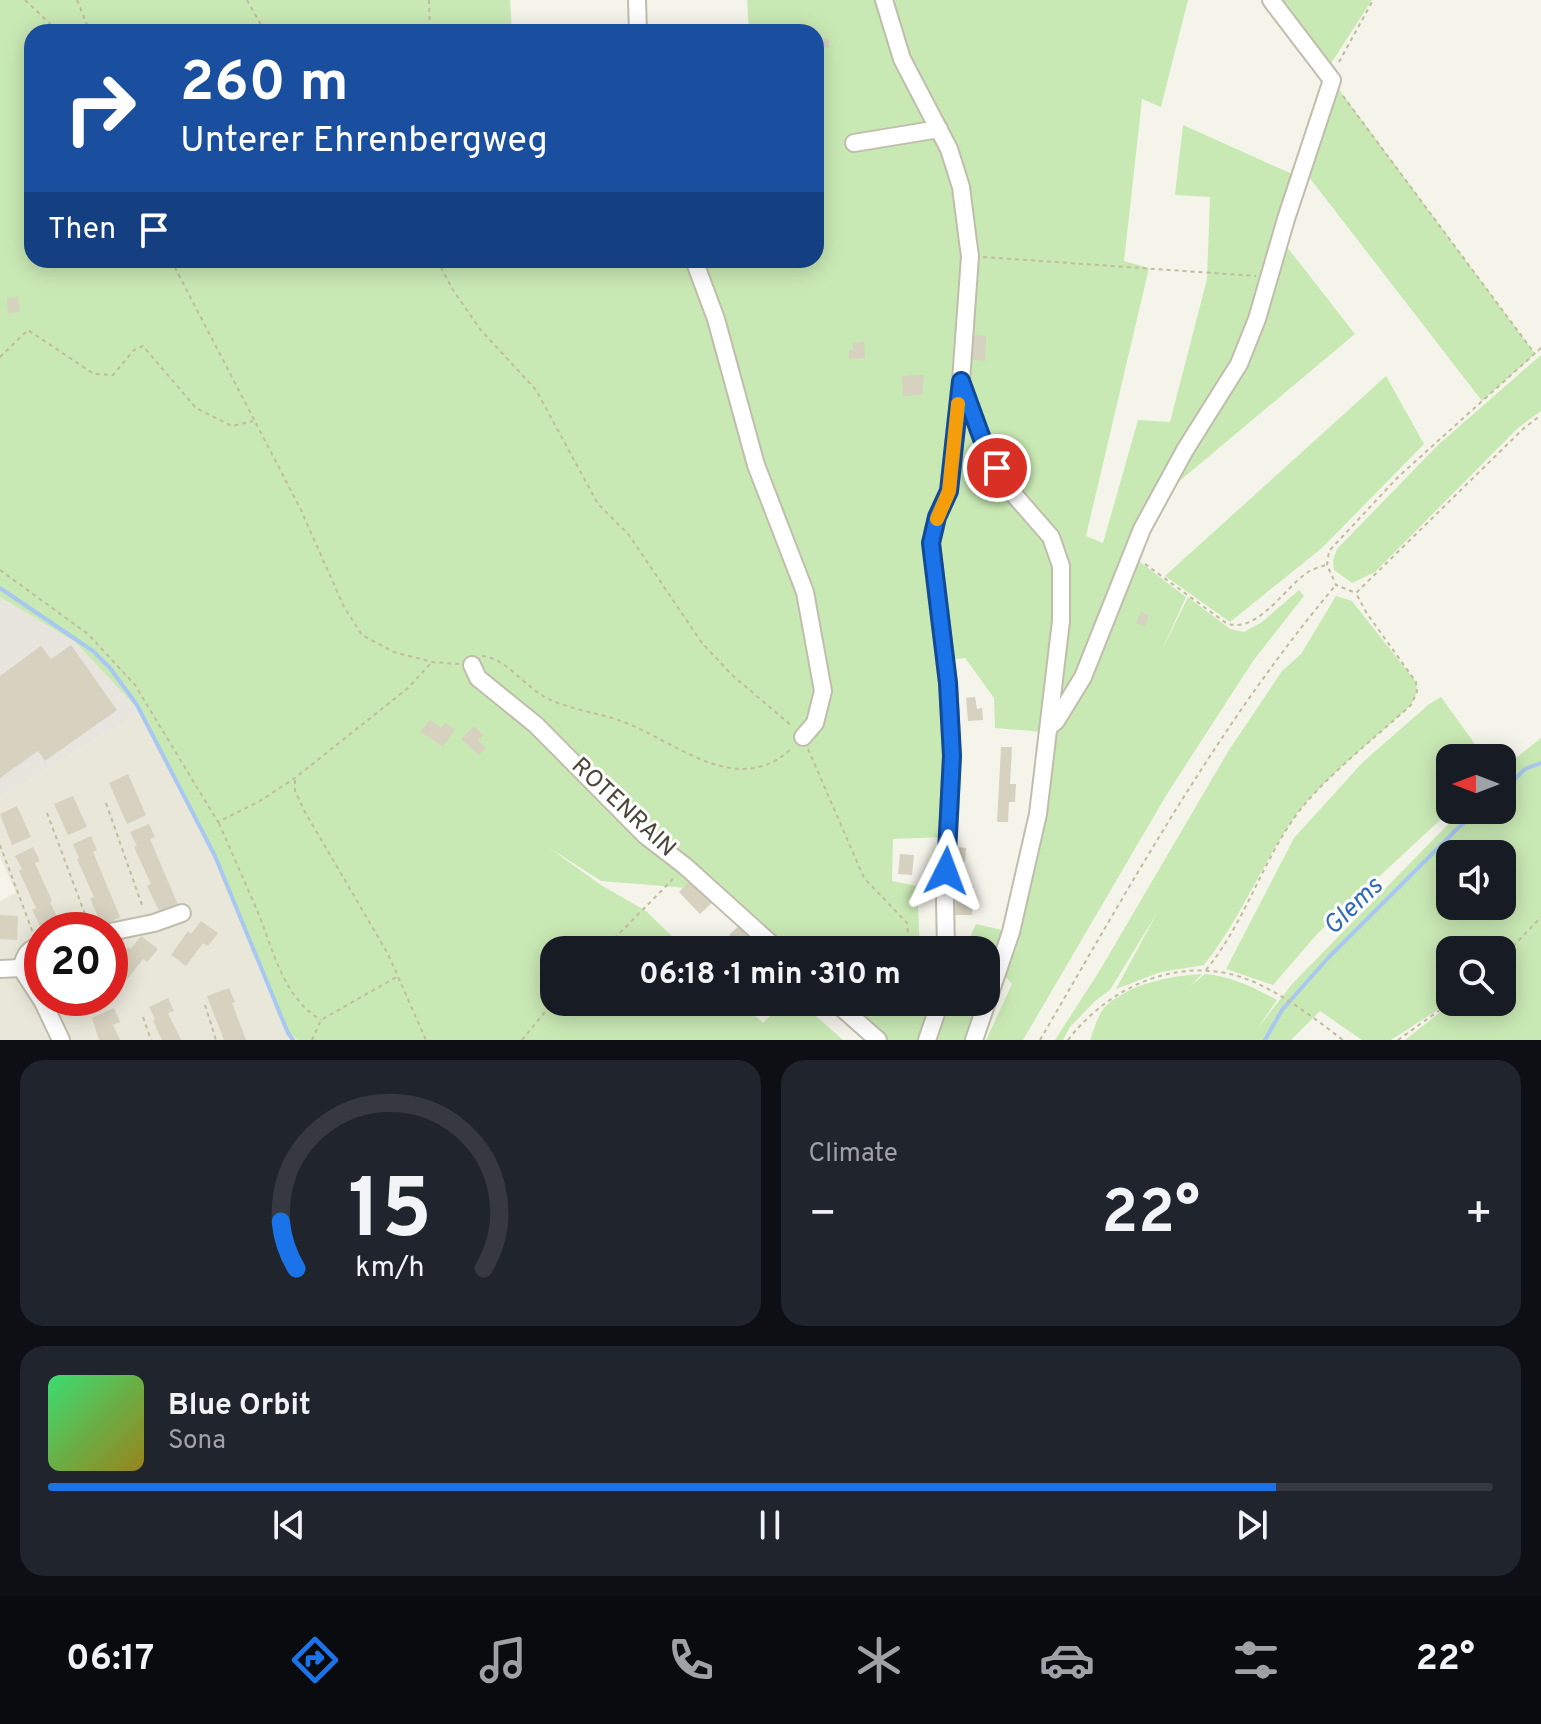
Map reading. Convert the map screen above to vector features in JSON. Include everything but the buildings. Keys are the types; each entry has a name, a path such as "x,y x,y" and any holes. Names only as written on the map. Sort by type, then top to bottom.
{"street":[{"path":"637,0 638,24"},
{"path":"884,0 902,59 949,149 961,187 970,256 949,491 937,517 931,543 948,683 952,756 946,936"},
{"path":"1050,726 1083,677 1142,529 1185,450 1239,364 1257,319 1332,80 1271,0"},
{"path":"854,143 939,129"},
{"path":"697,268 716,319 756,465 805,592 823,691 815,723 803,737"},
{"path":"961,381 985,447 1010,490 1051,537 1061,566 1062,608 1038,814 1011,932 974,1040"},
{"name":"ROTENRAIN","path":"472,665 478,678 536,725 646,836 685,866 762,936"},
{"path":"128,929 182,913"},
{"path":"24,958 21,968 43,1002 61,1040"},
{"path":"0,969 21,968"},
{"path":"851,1016 878,1040"},
{"path":"927,1040 935,1016"}],"path":[{"path":"25,0 50,24"},
{"path":"77,0 87,24"},
{"path":"247,0 260,24"},
{"path":"429,0 430,24"},
{"path":"1373,0 1345,47 1332,80 1535,354"},
{"path":"970,256 1269,277"},
{"path":"175,268 300,508 344,607 362,635 394,652 432,662 472,665 476,658 493,657 542,696 637,727 714,766 749,769 783,757 803,737"},
{"path":"441,268 480,329 536,390 598,504 629,535 702,643 732,675 767,702 803,737 864,878 907,923 908,936"},
{"path":"0,357 28,330 94,374 113,375 134,350 143,346 196,408 232,426 253,421"},
{"path":"1206,970 1223,949 1292,821 1313,795 1411,705 1417,692 1416,682 1356,593 1336,585 1327,565 1329,551 1398,477 1541,348"},
{"path":"1356,593 1541,415"},
{"path":"1131,555 1233,626 1242,626 1254,620 1309,572 1327,565"},
{"path":"0,570 88,634 135,685 218,822 282,973 307,1012 321,1020"},
{"path":"1040,1040 1205,762 1249,695 1336,585"},
{"path":"218,822 260,801 295,778 408,688 432,662"},
{"path":"295,778 295,791 305,812 388,954 426,1040"},
{"path":"106,803 148,925"},
{"path":"47,813 84,912"},
{"path":"0,845 27,912"},
{"path":"617,936 685,866"},
{"path":"1516,943 1541,917"},
{"path":"1068,1040 1099,1005 1129,987 1161,975 1206,970 1251,981 1274,992 1300,1007 1343,1040"},
{"path":"312,1040 321,1020 398,976"},
{"path":"205,1005 216,1040"},
{"path":"1398,1040 1436,1013"},
{"path":"522,1040 542,1016"},
{"path":"143,1017 151,1040"}],"shaded area":[{"path":"0,597 75,642 141,712 0,797"},
{"path":"141,712 215,856 288,1033 298,1040 0,1040 0,901 16,893 0,856 0,797"}],"green space":[{"path":"0,0 510,0 512,24 24,24 24,268 824,268 824,24 748,24 747,0 1188,0 1161,107 1142,99 1124,261 1149,268 1086,536 1103,543 1138,420 1170,422 1207,279 1210,197 1175,195 1183,125 1299,177 1280,238 1355,334 1158,499 1131,555 1186,597 1161,652 1188,597 1230,629 1244,632 1262,622 1299,590 1304,596 1253,661 1167,794 1023,1040 986,1040 997,1016 1000,1016 1012,984 1000,971 1000,936 970,936 976,924 1011,932 1043,732 995,728 994,698 965,658 946,660 952,756 947,837 893,839 892,881 917,886 919,936 764,936 712,890 601,881 548,847 601,885 646,911 672,936 540,936 540,1016 756,1016 763,1023 770,1016 816,1016 843,1040 298,1040 288,1033 215,856 141,712 75,642 0,597"},
{"path":"1274,0 1372,0 1330,65"},
{"path":"1332,80 1535,354 1482,401 1302,168"},
{"path":"1541,355 1541,411 1518,428 1375,572 1352,583 1334,570 1333,560 1337,549 1438,445"},
{"path":"1386,376 1424,444 1322,548 1230,622 1165,576"},
{"path":"1336,596 1352,601 1416,682 1417,692 1411,705 1331,776 1302,807 1228,931 1204,965 1161,972 1116,989 1157,913 1110,990 1070,1027 1063,1040 1055,1040 1100,970 1229,750 1282,671 1301,654"},
{"path":"1441,697 1475,744 1436,744 1436,824 1318,933 1273,985 1226,969 1294,838 1363,762"},
{"path":"1541,738 1541,1040 1405,1040 1436,1015 1516,1016 1516,936 1436,936 1436,1011 1391,1040 1362,1040 1320,1011 1291,1040 1090,1040 1098,1017 1116,998 1139,986 1164,979 1202,974 1189,987 1205,974 1215,975 1242,983 1277,1000 1257,1029 1292,984 1448,824 1516,824 1516,758"},
{"path":"855,1016 928,1016 931,1023 926,1040 882,1040"},
{"path":"938,1016 978,1016 967,1040 932,1040"}],"waterway":[{"path":"0,588 93,651 110,668 137,705 215,856 293,1040"},
{"name":"Glems","path":"1516,778 1525,769 1541,763"},
{"name":"Glems","path":"1265,1040 1282,1010 1328,958 1463,824"}],"slow traffic":[{"path":"937,519 949,491 958,404"}],"route":[{"path":"946,871 952,756 948,683 931,543 932,531 949,491 961,381 985,447 997,468"}]}
